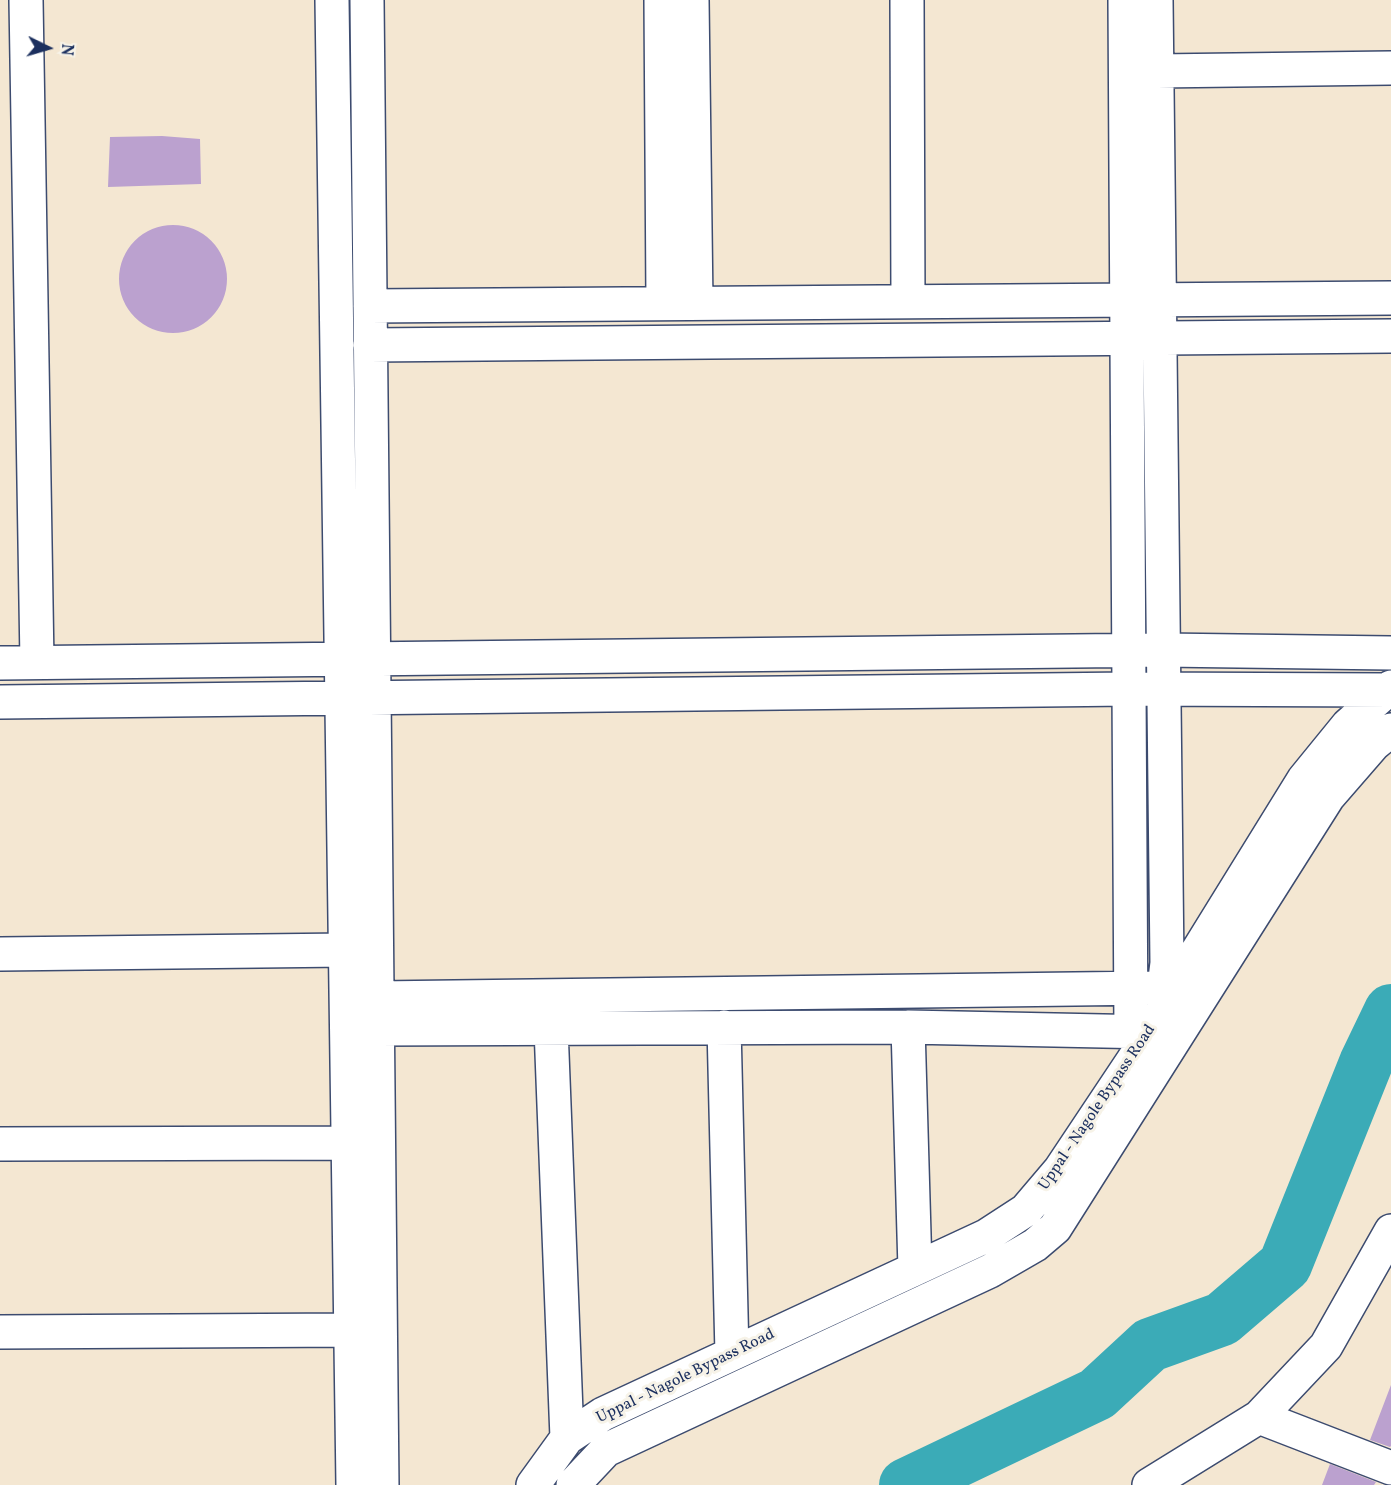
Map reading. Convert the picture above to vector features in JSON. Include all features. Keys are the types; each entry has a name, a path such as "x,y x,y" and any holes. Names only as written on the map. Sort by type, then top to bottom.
{"street":[{"path":"26,0 37,662"},
{"path":"332,0 358,659"},
{"path":"353,1485 346,950 358,698 370,345 367,0"},
{"path":"661,0 663,303"},
{"path":"692,0 696,303"},
{"path":"907,0 908,302"},
{"path":"377,1014 551,1028 908,1027 1142,1032 1130,989 1125,0"},
{"path":"377,1014 1170,986 1167,963 1156,0"},
{"path":"1157,71 1391,68"},
{"path":"370,306 1391,298"},
{"path":"370,345 1391,336"},
{"path":"0,663 1163,650 1391,653"},
{"path":"0,702 1164,688 1390,689"},
{"name":"Uppal - Nagole Bypass Road","path":"533,1485 567,1438 603,1414 986,1236 1026,1210 1060,1170 1170,986 1304,779 1348,724 1390,689"},
{"path":"358,698 377,1014 382,1485"},
{"name":"Uppal - Nagole Bypass Road","path":"573,1485 606,1450 990,1271 1035,1245 1055,1228 1328,797 1374,744 1391,730"},
{"path":"0,954 346,950"},
{"path":"724,1027 732,1354"},
{"path":"908,1027 915,1269"},
{"path":"551,1028 567,1438"},
{"path":"0,1144 349,1143"},
{"path":"1149,1485 1259,1417 1326,1346 1391,1231"},
{"path":"0,1332 351,1330"},
{"path":"1259,1417 1391,1468"}],"building":[{"path":"162,136 200,139 201,184 108,187 110,137"},
{"path":"173,225 194,229 211,241 223,258 227,279 223,300 211,317 194,329 173,333 152,329 135,317 123,300 119,279 123,258 135,241 152,229"},
{"path":"1391,1385 1391,1446 1390,1447 1370,1440"},
{"path":"1330,1464 1376,1482 1374,1485 1322,1485"}],"waterway":[{"path":"906,1485 1097,1394 1150,1345 1222,1319 1285,1265 1366,1063 1391,1011"}]}
